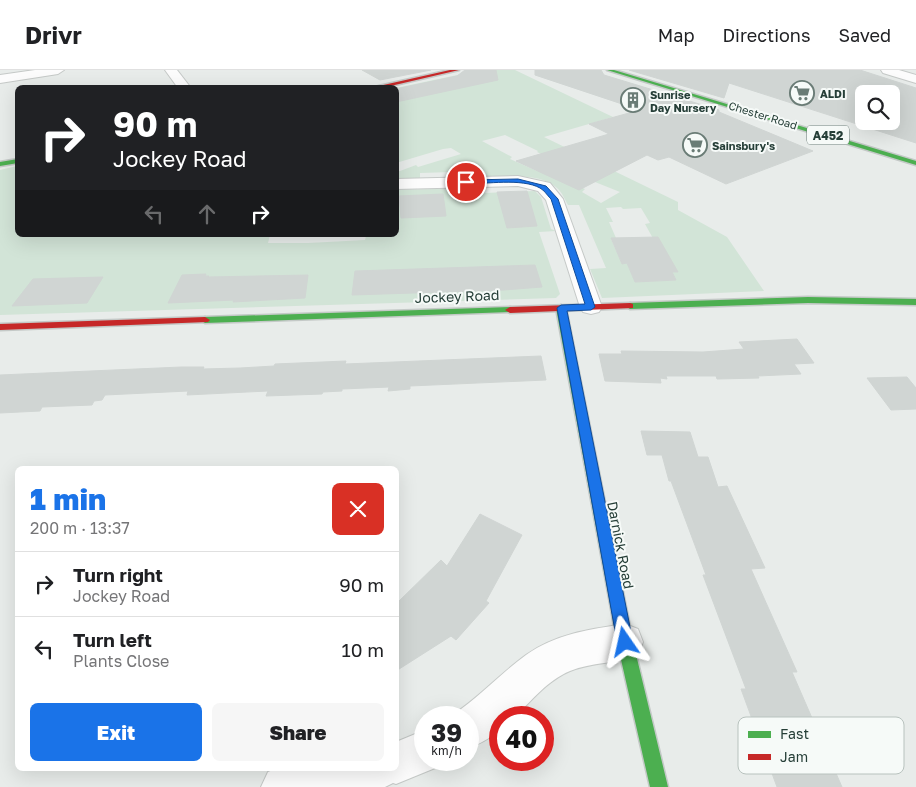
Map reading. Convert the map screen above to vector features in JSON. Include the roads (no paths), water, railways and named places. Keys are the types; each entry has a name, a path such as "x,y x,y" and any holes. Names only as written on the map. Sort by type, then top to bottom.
{"main road":[{"path":"386,85 457,70"},
{"name":"Chester Road","path":"609,70 836,137 916,163"},
{"path":"0,164 15,162"},
{"name":"Jockey Road","path":"0,327 808,300 916,302"},
{"name":"Darnick Road","path":"561,308 625,642 659,787"}],"street":[{"path":"0,79 58,70"},
{"path":"171,70 182,85"},
{"path":"887,70 916,79"},
{"path":"399,184 518,181 544,187 554,199 591,307"},
{"path":"479,722 550,661 571,651 625,642"},
{"path":"399,762 414,756"},
{"path":"283,787 341,780 370,771"}],"place":[{"name":"ALDI","path":"802,93"},
{"name":"Sunrise Day Nursery","path":"633,100"},
{"name":"Sainsbury's","path":"695,145"}]}
